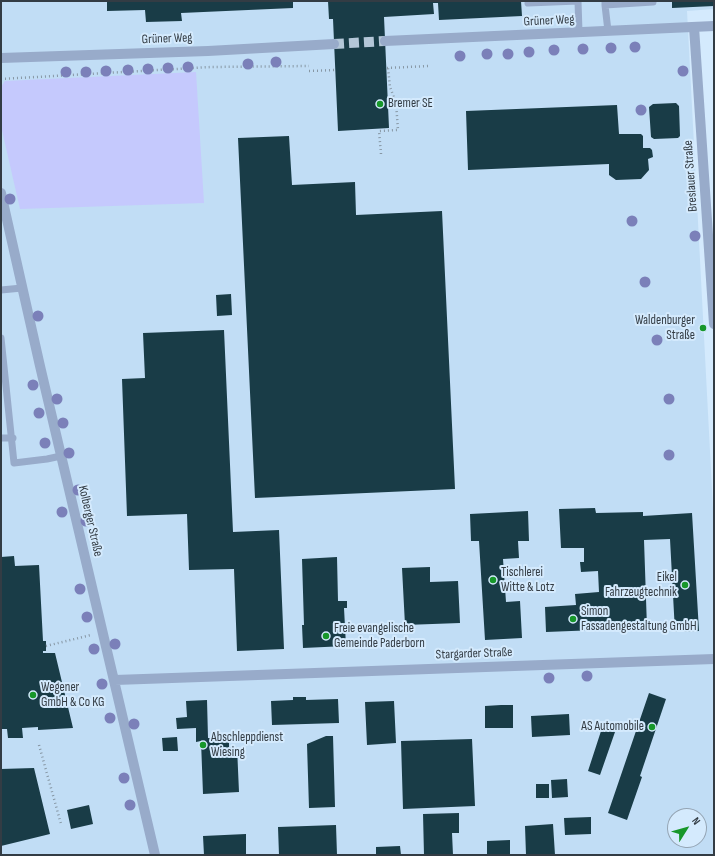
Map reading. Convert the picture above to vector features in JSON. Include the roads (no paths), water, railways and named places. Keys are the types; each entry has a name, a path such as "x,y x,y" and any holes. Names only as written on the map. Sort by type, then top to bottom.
{"street":[{"name":"Grüner Weg","path":"385,41 714,26"},
{"name":"Breslauer Straße","path":"694,27 714,324"},
{"name":"Grüner Weg","path":"1,58 211,51 334,44"},
{"name":"Kolberger Straße","path":"1,193 155,855"},
{"name":"Stargarder Straße","path":"115,680 714,659"}],"lane":[{"path":"528,3 578,1 579,32"},
{"path":"608,31 605,3 653,2"},
{"path":"1,290 22,288"},
{"path":"1,338 13,438 14,463 47,460 62,456"},
{"path":"1,438 13,438"}],"tunnel":[{"path":"334,44 385,41"}],"place":[{"name":"Bremer SE","path":"380,104"},
{"name":"Waldenburger Straße","path":"703,328"},
{"name":"Tischlerei Witte & Lotz","path":"493,580"},
{"name":"Eikel Fahrzeugtechnik","path":"685,585"},
{"name":"Simon Fassadengestaltung GmbH","path":"573,619"},
{"name":"Freie evangelische Gemeinde Paderborn","path":"326,636"},
{"name":"Wegener GmbH & Co KG","path":"33,695"},
{"name":"AS Automobile","path":"652,727"},
{"name":"Abschleppdienst Wiesing","path":"203,745"}]}
